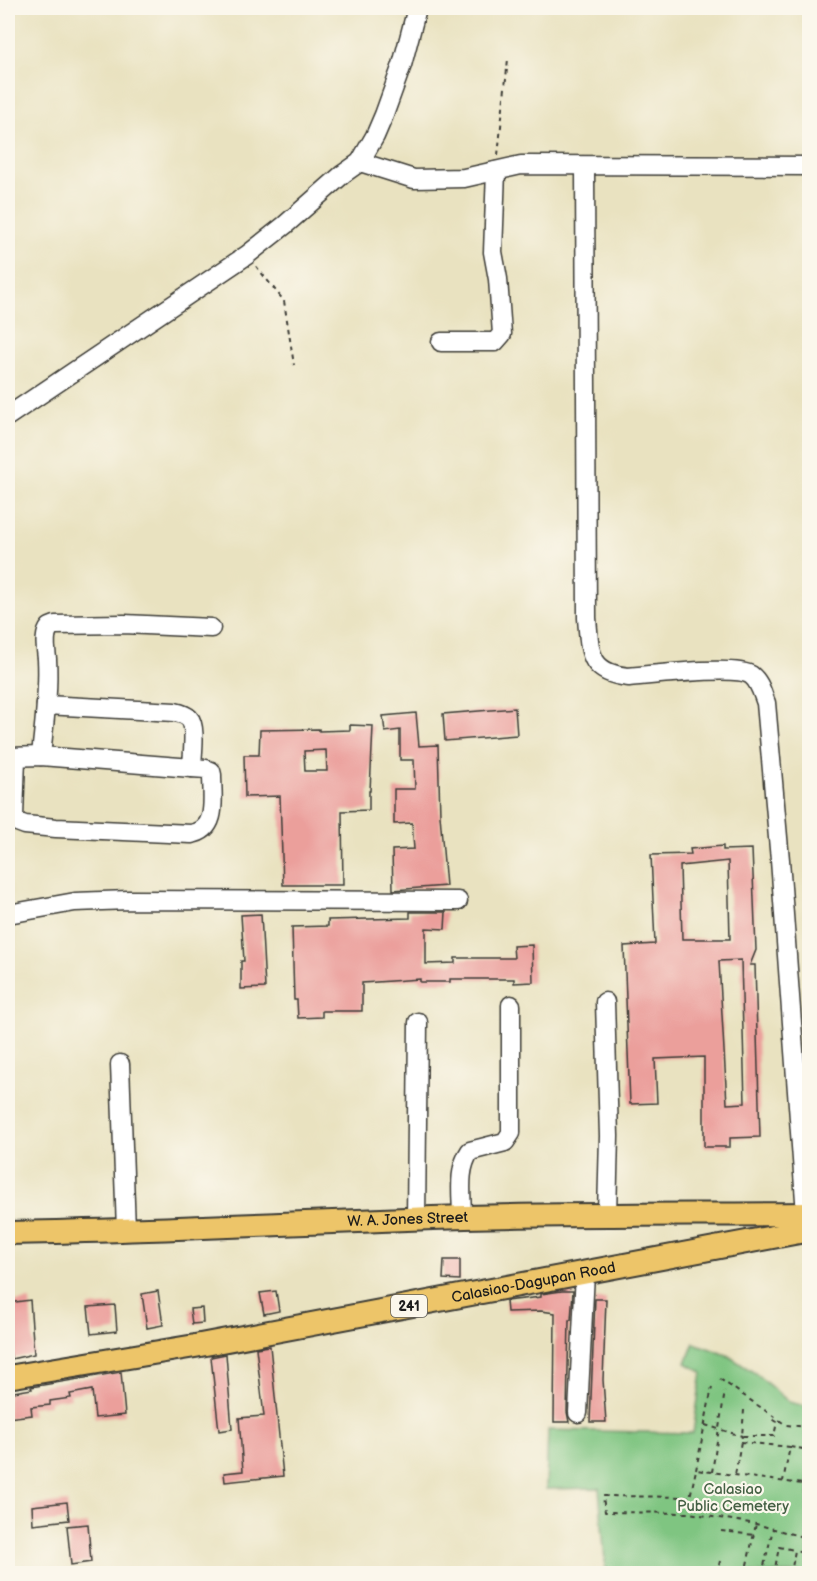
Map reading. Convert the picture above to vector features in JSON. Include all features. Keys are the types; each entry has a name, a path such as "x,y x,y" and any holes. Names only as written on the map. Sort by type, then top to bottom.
{"main road":[{"name":"W. A. Jones Street","path":"8,1233 607,1214 808,1219"},
{"name":"Calasiao-Dagupan Road","path":"8,1377 195,1346 585,1273 808,1219"}],"street":[{"path":"8,416 247,255 360,162 384,115 402,65 417,8"},
{"path":"360,162 414,179 464,178 521,165 810,166"},
{"path":"585,166 587,618 590,651 600,669 616,675 629,677 730,670 748,673 758,681 766,703 808,1219"},
{"path":"441,342 495,342 502,334 494,252 496,171"},
{"path":"41,756 46,705 46,636 50,627 124,624 211,628"},
{"path":"46,705 184,714 189,717 194,729 192,768"},
{"path":"41,756 206,769 211,771 212,776 211,820 201,832 191,834 25,825 17,822 14,817 12,757 41,756"},
{"path":"8,914 75,902 129,900 458,901"},
{"path":"605,1002 609,1136 607,1214"},
{"path":"462,1217 462,1169 466,1157 470,1151 505,1142 511,1133 511,1005"},
{"path":"416,1220 418,1022"},
{"path":"120,1064 126,1230"},
{"path":"578,1413 585,1273"}],"path":[{"path":"496,171 508,59"},
{"path":"247,255 284,301 294,365"},
{"path":"720,1379 786,1425 810,1427"},
{"path":"712,1387 690,1497 603,1496 605,1512 689,1513 756,1524 810,1539"},
{"path":"712,1472 725,1391"},
{"path":"735,1475 744,1410"},
{"path":"705,1425 742,1436 774,1436 777,1422 771,1418"},
{"path":"741,1442 810,1450"},
{"path":"783,1481 790,1447"},
{"path":"696,1470 810,1485"},
{"path":"745,1574 756,1524"},
{"path":"762,1574 773,1529"},
{"path":"721,1531 754,1535"},
{"path":"804,1574 810,1544"},
{"path":"774,1574 779,1547 807,1553"},
{"path":"791,1574 795,1550"},
{"path":"717,1574 720,1561"}],"green space":[{"name":"Calasiao Public Cemetery","path":"694,1343 727,1355 755,1373 789,1402 809,1407 809,1573 606,1573 599,1488 546,1489 548,1430 693,1433 702,1372 686,1363"}],"building":[{"path":"515,708 517,735 445,741 443,714"},
{"path":"416,713 419,746 438,745 440,815 446,886 393,890 392,850 414,849 412,823 394,824 394,789 415,789 414,760 400,760 400,730 385,732 383,716"},
{"path":"350,725 373,726 369,810 342,811 343,885 283,885 280,796 245,797 244,755 259,755 260,730 350,730","holes":["326,750 327,771 305,771 304,751"]},
{"path":"723,846 723,850 752,849 756,950 750,965 755,965 760,1137 730,1138 730,1147 704,1147 704,1057 655,1059 657,1103 630,1104 624,946 655,944 651,855 691,854 690,849","holes":["728,861 730,939 682,939 680,866","741,960 745,1103 727,1104 719,961"]},
{"path":"410,912 446,912 445,929 426,928 426,964 455,963 455,958 514,958 513,946 532,945 533,982 514,983 514,979 450,979 450,982 420,982 420,979 362,983 362,1011 322,1011 322,1017 298,1018 297,1000 294,1000 292,927 328,926 328,920 410,918"},
{"path":"261,914 265,988 241,989 241,961 244,961 241,915"},
{"path":"444,1260 460,1260 460,1280 443,1279"},
{"path":"158,1291 163,1325 147,1328 142,1294"},
{"path":"276,1291 279,1311 264,1314 260,1293"},
{"path":"573,1291 571,1320 569,1320 567,1412 569,1422 554,1422 555,1313 507,1312 506,1301 541,1297 541,1294"},
{"path":"595,1299 606,1299 603,1380 606,1422 590,1422"},
{"path":"30,1300 34,1354 11,1359 8,1303"},
{"path":"115,1305 117,1331 91,1334 88,1307"},
{"path":"202,1308 203,1323 192,1324 190,1309"},
{"path":"270,1346 283,1476 225,1482 224,1473 243,1471 239,1418 264,1416 256,1348"},
{"path":"226,1354 232,1429 219,1431 211,1357"},
{"path":"121,1372 125,1415 95,1418 92,1390 70,1394 71,1398 50,1401 50,1405 31,1407 32,1415 8,1418 8,1393"},
{"path":"67,1502 69,1520 33,1524 32,1506"},
{"path":"88,1524 91,1562 71,1565 67,1526"}]}
